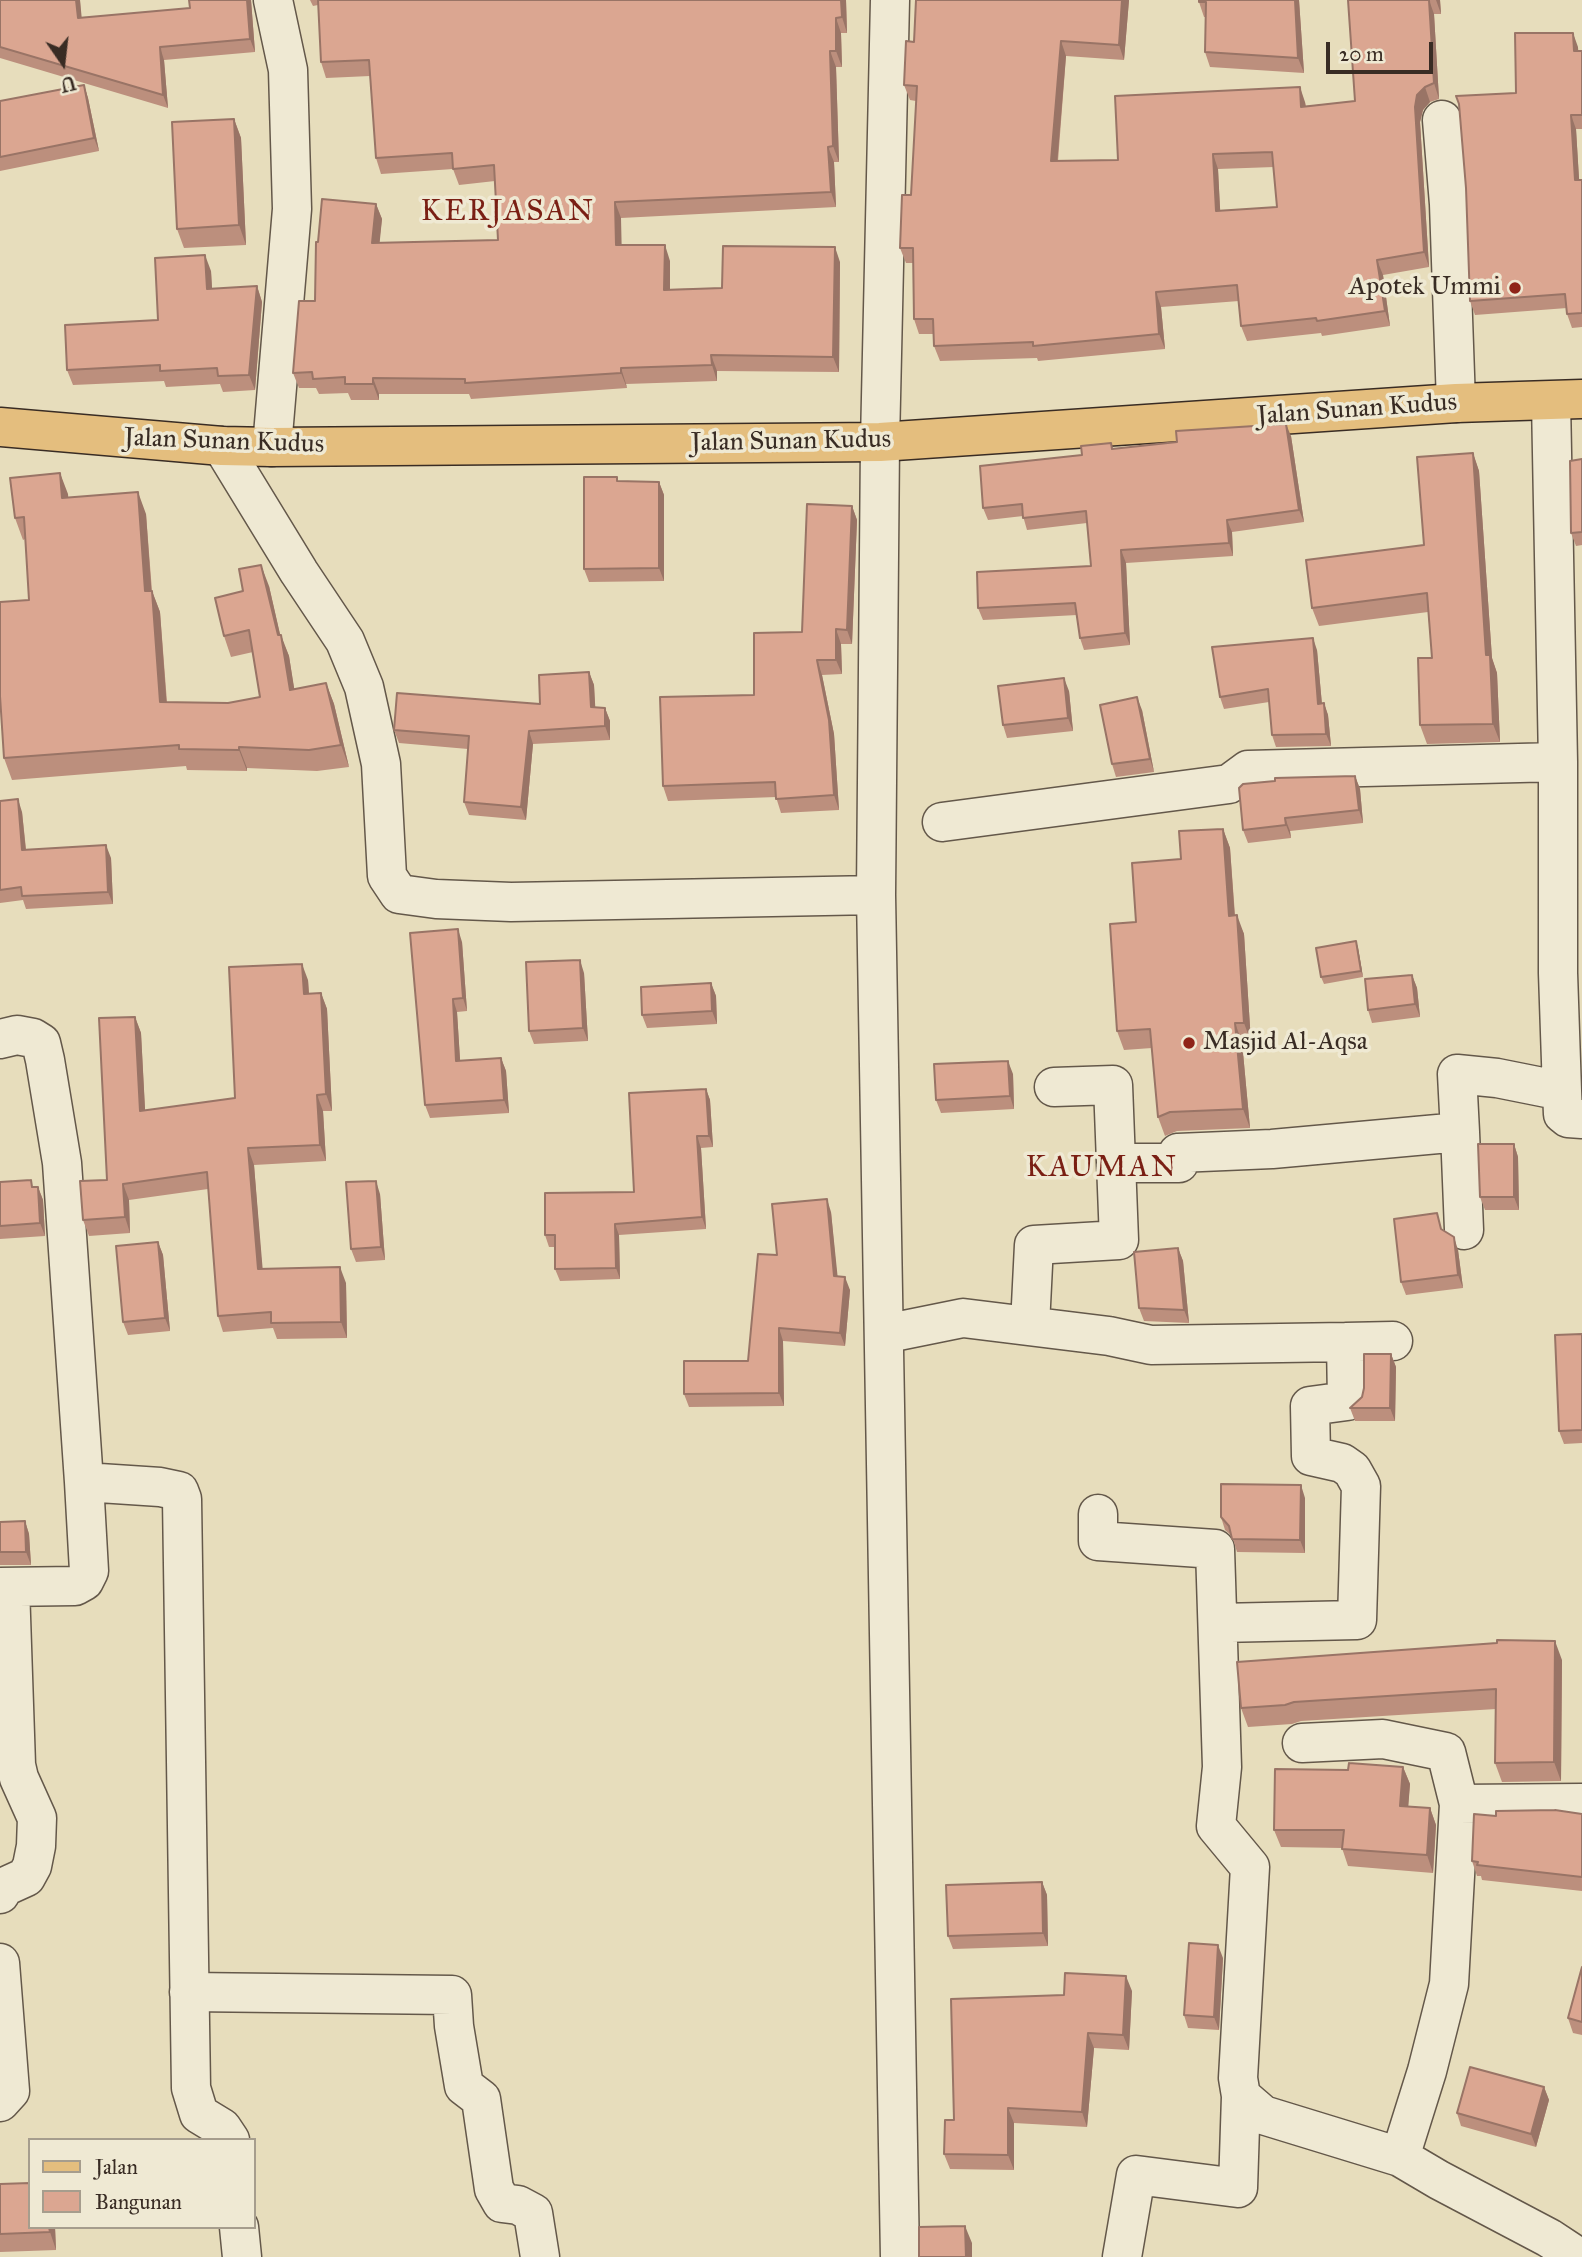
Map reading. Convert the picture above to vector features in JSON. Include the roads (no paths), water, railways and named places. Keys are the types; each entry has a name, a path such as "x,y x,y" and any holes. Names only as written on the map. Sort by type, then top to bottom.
{"main road":[{"name":"Jalan Sunan Kudus","path":"0,426 222,446 272,447 880,442 1456,403 1566,400"}],"street":[{"path":"272,447 292,209 288,70 273,0"},
{"path":"890,0 880,442 876,895 900,2257"},
{"path":"1442,120 1449,204 1456,403"},
{"path":"1464,1230 1457,1074 1497,1078 1572,1105 1559,973 1558,762 1566,400"},
{"path":"222,446 345,641 359,676 381,764 387,876 399,894 436,900 511,902 876,895"},
{"path":"942,822 1229,783 1248,770 1558,762"},
{"path":"0,1039 17,1035 33,1038 41,1043 45,1060 62,1163 89,1571 84,1581 75,1586 5,1587 16,1765 37,1818 37,1827 32,1866 26,1877 4,1886 0,1894"},
{"path":"1030,1325 1034,1245 1119,1240 1113,1085 1054,1087"},
{"path":"1116,1163 1179,1163 1178,1153 1272,1149 1460,1132"},
{"path":"884,1334 963,1318 1109,1336 1151,1345 1392,1341"},
{"path":"1219,1623 1357,1620 1361,1486 1352,1470 1342,1463 1311,1456 1310,1406 1347,1401 1346,1342"},
{"path":"84,1482 160,1487 179,1491 183,1499 191,2088 199,2114 222,2128 229,2138"},
{"path":"1098,1514 1098,1541 1215,1549 1222,1767 1216,1826 1250,1867 1238,2078 1241,2096 1238,2188 1136,2175 1122,2257"},
{"path":"1302,1742 1382,1739 1446,1752 1459,1804 1449,1984 1427,2071 1400,2157"},
{"path":"1459,1804 1582,1803"},
{"path":"0,1963 10,2091 0,2102"},
{"path":"189,1992 452,1995 464,2086 481,2099 494,2189 502,2203 518,2205 533,2213 540,2257"},
{"path":"1241,2096 1264,2115 1400,2157 1549,2238 1578,2257"},
{"path":"239,2229 242,2257"}],"place":[{"name":"Apotek Ummi","path":"1515,288"},
{"name":"Masjid Al-Aqsa","path":"1189,1043"}],"district":[{"name":"KERJASAN","path":"508,213"},
{"name":"KAUMAN","path":"1102,1169"}]}
